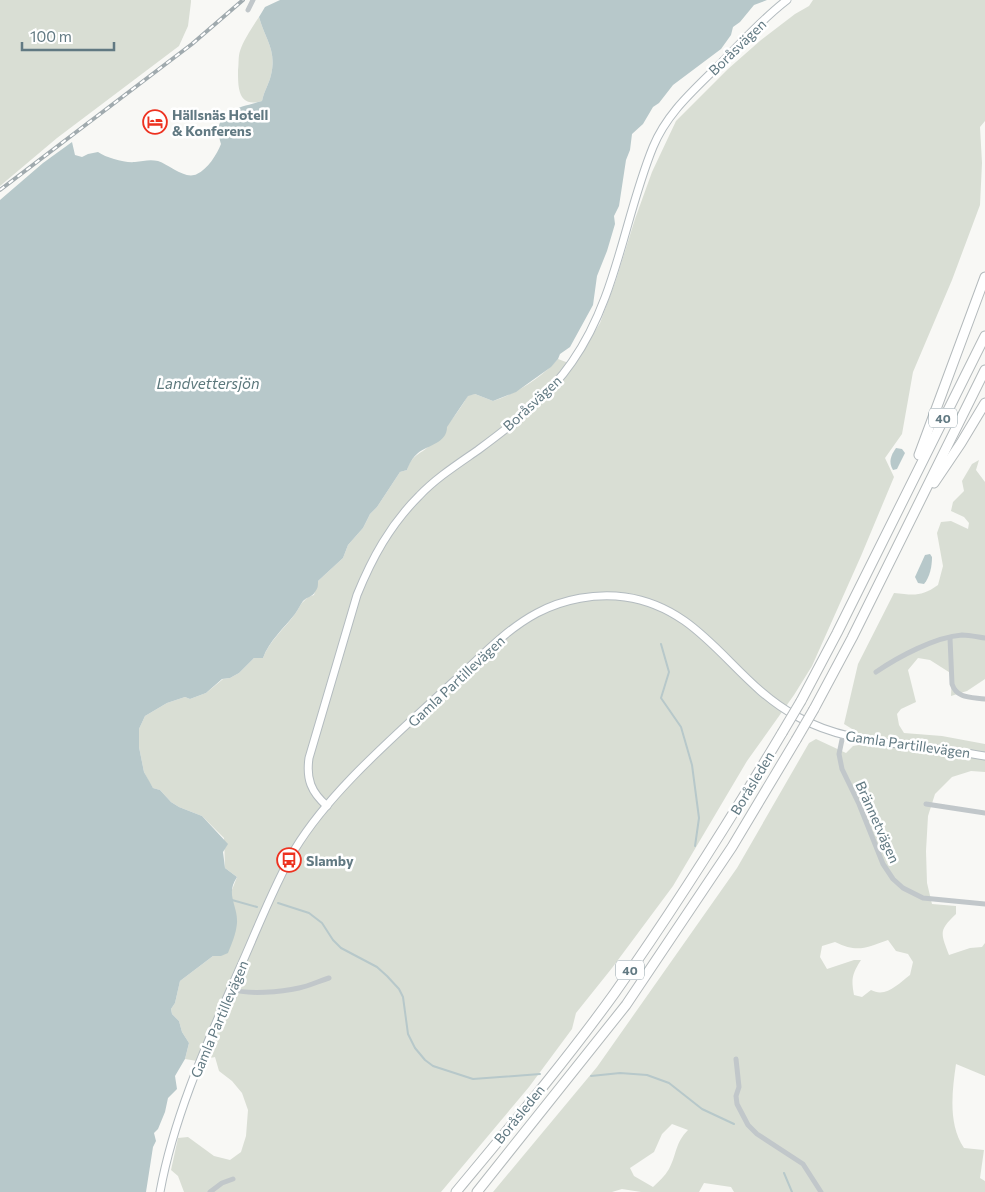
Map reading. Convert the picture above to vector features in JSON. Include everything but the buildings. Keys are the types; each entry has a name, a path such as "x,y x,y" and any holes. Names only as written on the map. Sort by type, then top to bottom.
{"highway":[{"path":"902,501 985,277"},
{"name":"Boråsleden","path":"456,1192 545,1083 613,995 718,839 801,701 985,336"},
{"name":"Boråsleden","path":"477,1192 626,1005 732,847 814,709 856,630 985,370"},
{"path":"915,510 961,443 985,403"}],"street":[{"path":"248,10 253,0"},
{"name":"Boråsvägen","path":"327,806 315,794 310,784 307,770 309,758 357,595 367,570 380,546 393,524 419,495 525,413 554,385 573,362 590,335 604,303 653,146 664,124 697,85 758,25 787,0"},
{"name":"Gamla Partillevägen","path":"160,1192 171,1140 231,989 289,860 327,806 360,770 505,635 530,617 548,608 593,596 616,596 641,600 673,612 701,633 766,697 796,716 821,728 843,736 985,756"},
{"path":"876,672 924,646 963,635 985,638"},
{"path":"950,638 952,684 956,694 985,699"},
{"name":"Brännetvägen","path":"843,736 840,754 842,769 859,804 883,864 893,879 903,888 923,898 985,904"},
{"path":"926,804 985,813"},
{"path":"231,989 250,992 290,989 329,978"},
{"path":"736,1059 739,1087 736,1096 737,1104 748,1125 757,1134 803,1164 821,1192"},
{"path":"210,1192 222,1183 233,1179"}],"shaded area":[{"path":"0,0 191,0 191,2 188,26 179,46 57,138 0,186"},
{"path":"813,0 985,0 985,121 980,127 982,163 980,205 952,280 913,372 902,434 885,458 894,477 812,666 794,695 747,761 673,886 576,1013 572,1029 529,1087 441,1192 184,1192 178,1176 171,1170 178,1138 188,1137 214,1156 230,1160 241,1152 246,1136 248,1110 242,1093 232,1081 219,1071 215,1057 197,1061 185,1059 189,1043 171,1009 175,1003 180,981 213,956 221,956 236,915 230,895 237,877 225,868 224,838 202,816 171,802 160,790 153,788 149,782 144,772 139,747 139,729 145,716 167,703 185,697 190,699 206,693 223,679 230,678 239,673 254,658 263,658 269,646 301,604 307,598 314,595 318,581 343,558 348,545 363,528 370,514 377,507 400,472 407,470 414,458 430,445 446,427 468,395 475,394 493,401 511,394 528,384 558,359 574,365 600,323 652,172 676,121 728,69 761,40 795,14 809,6"},
{"path":"259,17 270,45 272,66 262,101 248,102 239,90 239,56 241,47"},
{"path":"979,460 976,470 985,482 985,679 967,691 951,696 952,674 930,660 918,658 908,670 916,702 901,709 897,714 899,725 904,733 942,736 985,744 985,772 971,771 952,777 935,794 928,816 926,851 927,883 932,904 956,906 956,914 946,924 943,933 949,955 970,948 982,947 985,943 985,1076 956,1064 952,1108 955,1129 964,1148 984,1150 980,1178 985,1181 985,1192 734,1192 731,1187 704,1183 699,1192 641,1192 622,1189 612,1192 493,1192 597,1067 737,868 809,743 816,739 846,753 853,746 859,745 857,732 844,724 858,664 894,593 917,594 927,592 938,585 943,566 937,533 941,522 951,521 968,529 969,523 964,517 951,511 953,502 964,491 962,481 972,464","holes":["888,940 896,951 908,954 913,962 910,975 887,991 876,992 871,990 862,997 854,995 853,977 861,960 854,960 827,969 820,957 822,946 835,942 861,948","672,1124 688,1130 678,1144 669,1169 653,1187 634,1176 630,1168 654,1152 662,1134"]}],"water":[{"name":"Landvettersjön","path":"280,0 767,0 754,5 740,22 733,27 731,35 721,49 673,85 659,103 653,107 643,124 632,134 619,206 614,216 615,224 597,276 593,305 570,347 560,354 551,367 516,392 493,401 475,394 468,396 447,427 444,437 414,456 407,470 400,472 377,507 370,514 363,528 348,545 343,558 318,581 318,587 315,592 303,601 295,614 273,640 263,658 254,658 239,673 230,678 222,679 206,693 190,699 185,697 167,703 145,716 139,729 139,747 144,772 153,788 160,790 171,802 179,807 202,816 228,844 223,852 225,868 237,877 232,889 237,917 235,935 228,953 221,956 213,956 180,981 175,1003 171,1009 189,1043 185,1059 175,1076 177,1089 168,1098 165,1112 158,1129 154,1133 156,1141 153,1147 146,1192 0,1192 0,200 43,163 72,142 75,155 82,157 98,152 126,162 158,161 188,175 201,172 212,161 221,144 219,124 223,118 236,109 262,101 271,75 272,58 270,45 259,17 265,7"},
{"path":"896,448 902,449 905,453 897,469 893,470 891,459"},
{"path":"930,554 932,560 929,575 924,584 918,583 915,577 925,555"}],"waterway":[{"path":"661,644 669,672 661,698 681,727 692,765 699,818 695,846"},
{"path":"232,900 257,907"},
{"path":"278,903 309,913 322,923 333,940 341,948 377,967 387,976 399,989 403,997 408,1034 415,1048 433,1066 473,1079 540,1074"},
{"path":"591,1076 620,1073 647,1075 669,1083 702,1109 734,1124"},
{"path":"784,1173 792,1192"}],"railway":[{"path":"0,190 192,44 243,0"}],"place":[{"name":"Hällsnäs Hotell & Konferens","path":"155,122"},
{"name":"Slamby","path":"289,860"}]}
